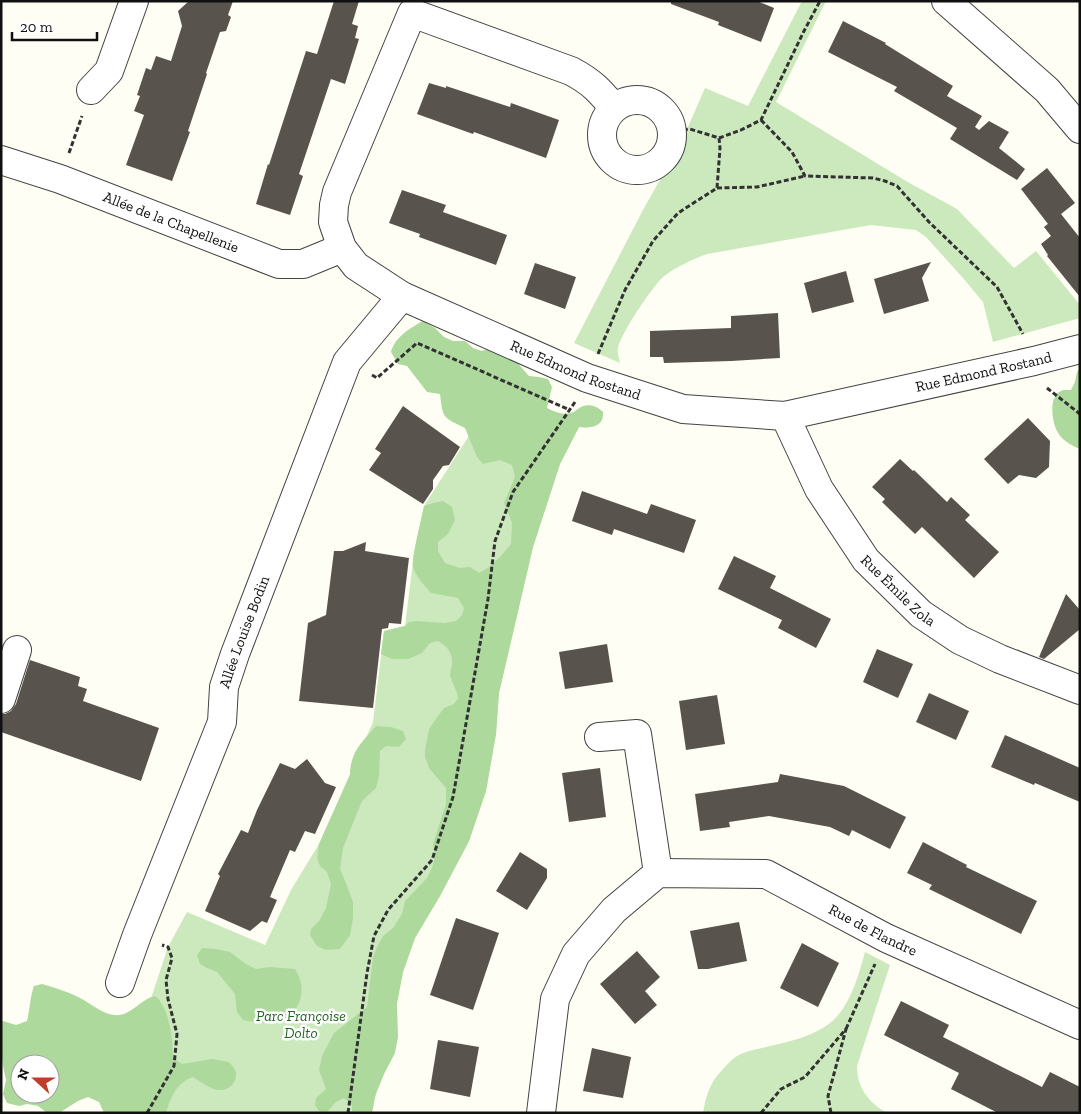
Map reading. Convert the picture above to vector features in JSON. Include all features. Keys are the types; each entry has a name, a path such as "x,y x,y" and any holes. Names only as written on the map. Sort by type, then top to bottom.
{"street":[{"path":"91,90 109,70 134,1"},
{"path":"946,1 1046,90 1080,129"},
{"name":"Rue Edmond Rostand","path":"614,108 600,91 586,79 571,71 414,7 337,192 333,222 342,248 356,266 402,296 587,378 683,409 785,416 1034,361 1080,349"},
{"path":"636,99 646,100 657,105 666,114 673,131 671,146 660,162 652,167 639,170 629,169 618,164 609,156 602,139 603,126 606,118 614,108 636,99"},
{"name":"Allée de la Chapellenie","path":"1,160 60,180 279,264 303,264 342,248"},
{"name":"Allée Louise Bodin","path":"120,983 137,935 222,722 224,687 235,654 347,362 402,296"},
{"name":"Rue Émile Zola","path":"785,416 819,489 866,560 922,614 960,640 1000,659 1080,690"},
{"path":"1,699 17,650"},
{"path":"541,1113 555,999 576,954 614,910 658,873 637,734 600,737"},
{"name":"Rue de Flandre","path":"658,873 766,874 886,938 1080,1025"}],"path":[{"path":"673,131 690,128 719,138 762,120 804,30 820,1"},
{"path":"60,180 91,90"},
{"path":"762,120 792,152 805,176"},
{"path":"717,188 719,138"},
{"path":"348,1113 367,973 374,936 388,910 432,860 453,797 488,599 495,541 513,492 578,399 625,290 653,241 678,213 717,188 757,187 805,176 873,178 897,186 929,222 997,287 1023,333 1046,387 1080,414"},
{"path":"347,362 377,378 417,343 570,410"},
{"path":"137,935 168,947 172,958 166,980 168,999 177,1034 174,1066 148,1113"},
{"path":"831,1113 828,1096 846,1029 886,938"},
{"path":"761,1113 781,1089 806,1077 846,1029"}],"green space":[{"path":"802,1 826,1 776,102 906,181 957,209 1014,268 1036,251 1080,305 1080,318 993,342 983,302 926,237 916,230 871,225 707,254 678,267 662,278 630,322 618,348 620,363 574,343 644,208 681,143 705,88 748,106"},
{"path":"423,321 435,328 444,337 453,341 465,341 473,348 482,351 490,348 514,359 529,376 548,379 552,387 547,408 558,413 567,414 590,405 601,410 603,417 600,423 595,426 579,427 560,464 533,547 499,693 496,734 486,791 469,841 415,938 403,972 397,1004 398,1037 395,1053 375,1096 372,1113 352,1113 352,1105 344,1098 336,1102 327,1112 319,1111 315,1105 316,1098 326,1089 319,1070 322,1056 334,1033 367,1007 373,957 383,936 393,928 402,914 405,901 427,878 432,868 435,857 433,844 446,804 446,788 429,768 425,757 425,750 429,729 444,708 454,704 458,698 450,675 452,660 450,653 438,641 430,643 422,653 408,659 392,659 381,654 384,631 405,626 409,622 444,623 456,621 462,615 464,608 458,598 431,593 414,571 415,547 424,506 443,501 452,507 455,520 448,534 438,542 438,551 445,563 460,568 470,567 479,573 489,567 511,544 512,523 504,503 515,477 512,465 500,460 483,464 477,457 465,428 445,416 440,394 427,392 407,366 398,364 391,352 399,337"},
{"path":"1080,368 1080,449 1066,441 1058,433 1053,419 1052,407 1058,393 1063,390 1071,390"},
{"name":"Parc Françoise Dolto","path":"497,392 579,427 560,464 533,547 499,693 496,734 486,791 469,841 415,938 403,972 372,1113 113,1113 168,947 187,912 265,945 291,890 319,844 373,722 384,631 405,626 414,554 424,506"},
{"path":"376,726 391,727 403,731 406,739 399,747 386,746 380,751 379,776 376,788 362,801 343,848 340,869 353,902 353,919 350,935 340,949 326,950 317,946 310,935 311,929 319,921 326,908 331,884 327,872 320,866 317,858 319,844 350,775 352,760 362,742"},
{"path":"202,948 230,952 256,969 270,967 295,969 301,985 300,1001 296,1008 284,1019 275,1022 263,1023 243,1020 237,1012 235,994 217,972 200,964 197,955"},
{"path":"865,952 890,965 857,1066 858,1074 865,1094 875,1105 887,1113 703,1113 707,1095 712,1084 734,1058 740,1054 806,1036 822,1028 837,1017 852,991"},
{"path":"42,984 72,994 101,1011 114,1015 130,1011 155,996 160,1001 167,1016 173,1058 182,1064 212,1059 229,1062 236,1072 234,1081 228,1088 218,1090 207,1086 193,1077 182,1083 175,1091 166,1113 104,1113 99,1102 88,1097 59,1113 47,1113 38,1106 27,1104 60,1104 60,1054 10,1054 10,1104 7,1103 3,1094 6,1080 1,1052 1,1022 16,1025 27,1021 34,986"},
{"path":"11,1104 27,1104 19,1106"}],"building":[{"path":"189,1 233,1 228,15 231,17 226,31 220,32 188,131 190,132 172,181 126,165 144,115 134,111 140,96 137,95 146,68 151,70 156,56 171,61 182,26 178,11"},
{"path":"334,1 359,1 352,24 358,26 355,38 359,39 345,84 331,79 299,174 303,176 290,215 256,204 306,51 317,54"},
{"path":"671,1 757,1 774,8 761,42 718,25 719,22 671,4"},
{"path":"843,21 886,43 953,86 947,96 982,116 975,127 979,130 989,121 1009,132 999,148 1025,169 1017,180 950,139 957,128 894,91 897,87 828,52"},
{"path":"429,83 446,88 446,86 510,107 511,103 559,120 546,158 417,114"},
{"path":"1047,168 1075,203 1061,214 1080,238 1080,297 1047,256 1041,244 1051,236 1044,227 1048,224 1021,189"},
{"path":"402,190 446,205 443,212 507,235 496,265 419,237 420,234 389,223"},
{"path":"931,262 922,278 929,301 884,314 874,279"},
{"path":"535,263 576,277 565,309 524,294"},
{"path":"846,271 854,302 812,313 804,283"},
{"path":"778,313 780,358 664,363 663,357 650,357 650,331 731,328 731,316"},
{"path":"403,406 460,447 449,465 443,466 433,480 433,489 423,504 369,470 381,453 375,449"},
{"path":"1028,418 1050,441 1049,467 1036,478 1019,475 1008,484 984,459"},
{"path":"900,459 947,502 951,497 970,515 965,520 999,552 974,578 922,527 915,534 882,502 885,499 872,487"},
{"path":"582,491 647,514 651,504 696,520 684,553 614,529 612,535 572,521"},
{"path":"366,542 365,551 409,558 401,624 389,623 388,628 382,629 373,708 299,701 308,623 326,615 334,551 343,551"},
{"path":"734,556 776,576 770,588 831,619 816,648 778,628 782,620 718,589"},
{"path":"1066,594 1080,610 1080,629 1044,659 1039,657"},
{"path":"607,644 613,682 565,689 559,652"},
{"path":"877,649 913,664 898,698 863,682"},
{"path":"30,660 80,677 78,686 87,689 83,701 159,728 141,781 1,732 1,714 11,711 16,704"},
{"path":"929,693 969,711 956,740 916,722"},
{"path":"717,695 725,744 686,750 679,701"},
{"path":"1005,735 1080,768 1080,802 991,767"},
{"path":"307,759 325,783 336,787 315,834 305,831 295,852 290,850 270,897 277,900 267,923 262,921 250,931 205,911 220,876 218,874 241,830 248,833 280,763 295,769"},
{"path":"600,768 606,817 569,822 562,773"},
{"path":"780,774 844,786 906,817 890,849 852,830 849,836 830,827 769,816 729,822 730,827 700,831 695,794 778,782"},
{"path":"923,842 967,865 966,867 1037,901 1021,934 929,889 932,885 907,873"},
{"path":"520,852 547,869 547,878 527,910 496,891"},
{"path":"456,918 499,933 473,1010 430,995"},
{"path":"739,922 747,961 708,969 698,969 690,931"},
{"path":"802,943 839,963 818,1007 780,988"},
{"path":"637,951 660,977 645,991 657,1005 635,1024 600,984"},
{"path":"901,1001 949,1025 943,1037 1042,1087 1050,1072 1080,1087 1080,1113 998,1113 951,1089 959,1073 884,1035"},
{"path":"438,1040 479,1047 470,1097 430,1089"},
{"path":"592,1048 631,1057 623,1098 583,1091"}]}
